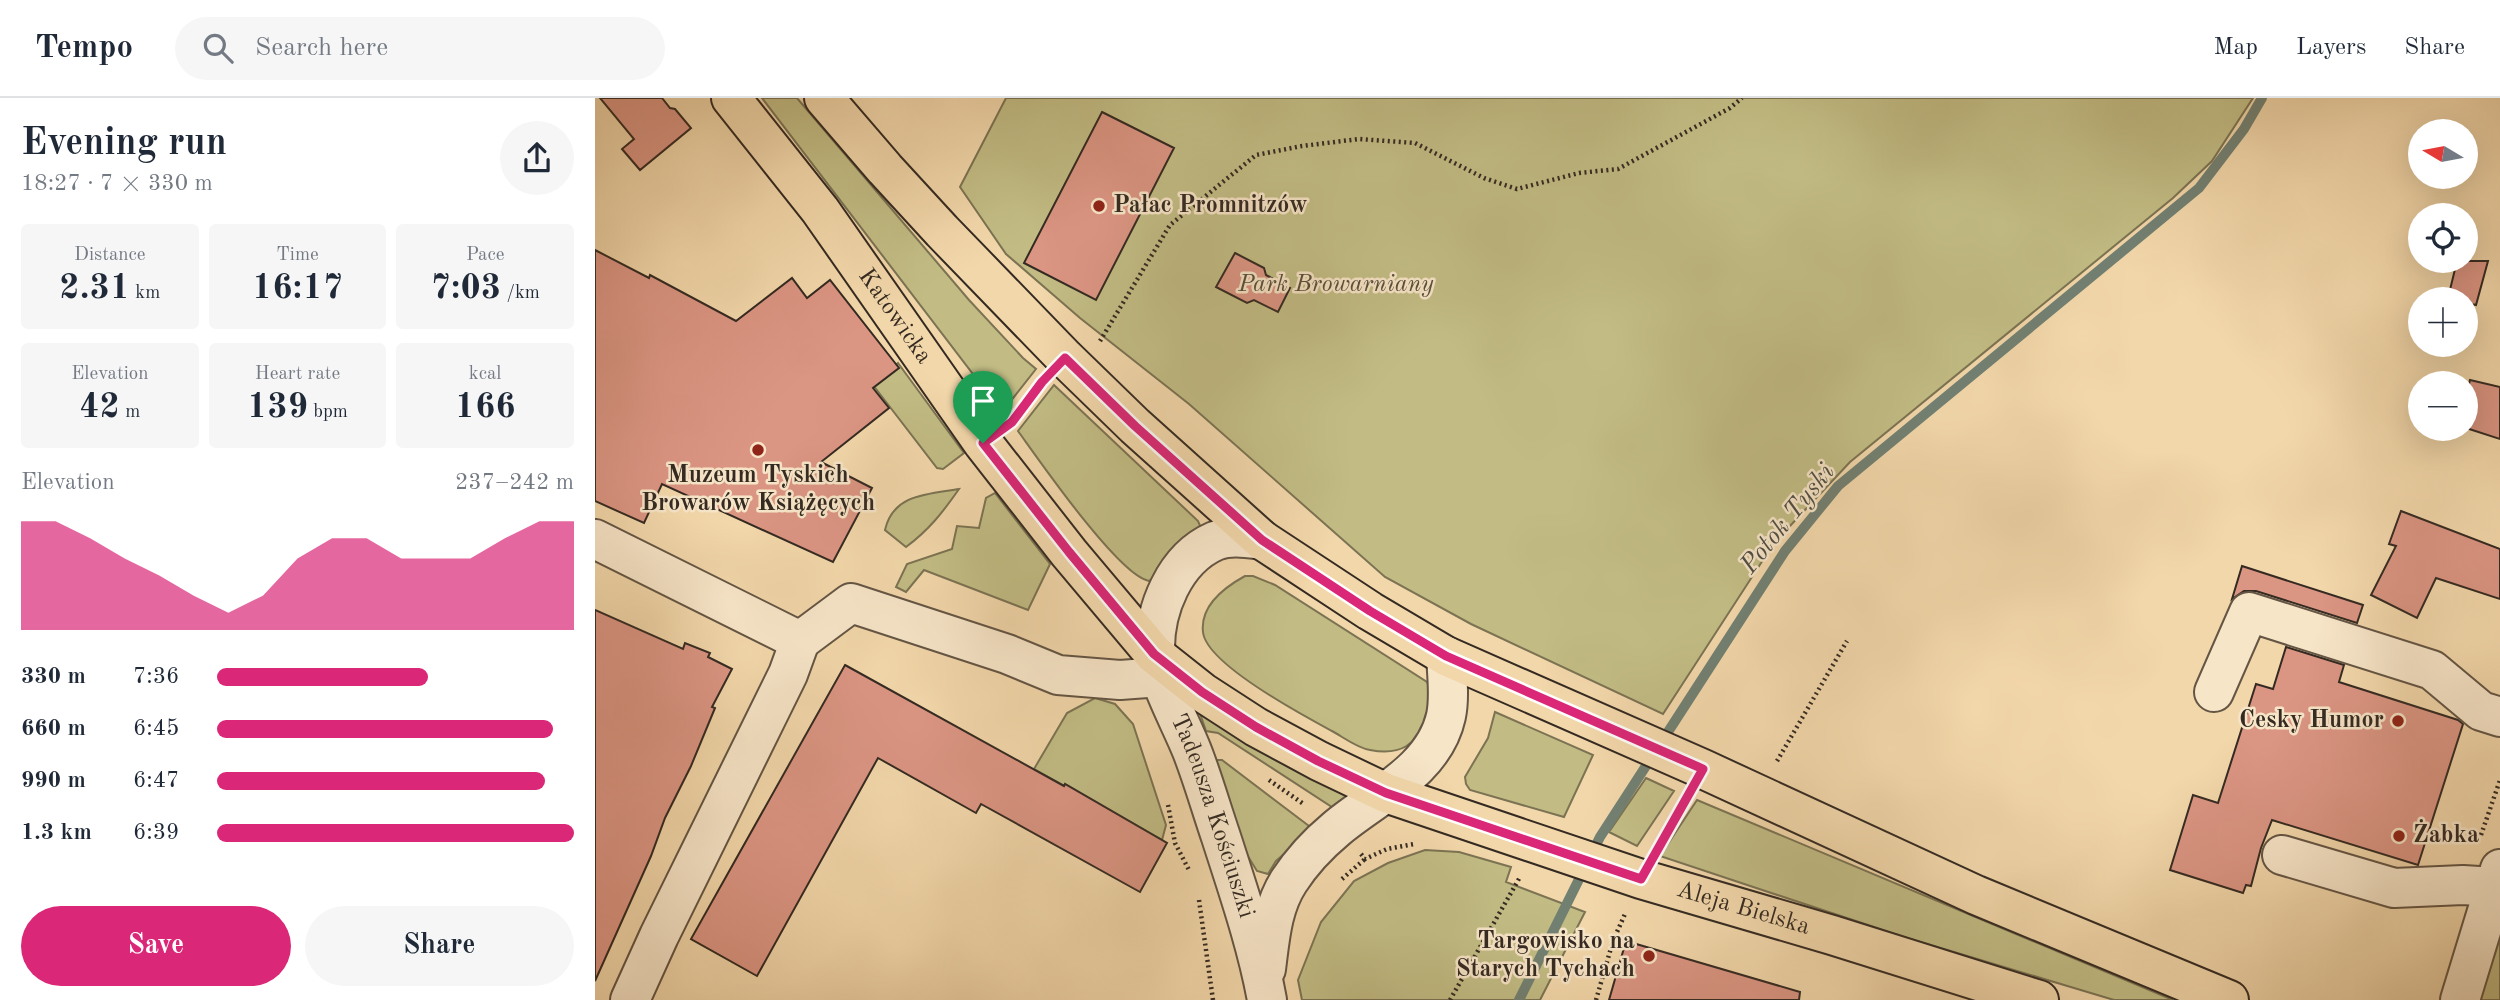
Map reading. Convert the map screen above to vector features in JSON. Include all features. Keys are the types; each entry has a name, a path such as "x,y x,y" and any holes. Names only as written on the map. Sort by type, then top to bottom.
{"main road":[{"name":"Katowicka","path":"731,98 820,209 983,443 1158,666"},
{"path":"824,98 885,169 1065,358 1135,426 1262,540 1370,611 1446,656 1693,764 1976,894 2229,1000"},
{"name":"Aleja Bielska","path":"1158,666 1256,727 1318,761 1386,793 1536,856 1629,875 2039,1000"}],"street":[{"path":"630,1000 788,674 800,641 851,603 1007,654 1058,676 1120,680 1158,666 1157,620 1167,592 1182,568 1199,551 1216,541 1235,537 1262,540"},
{"path":"595,539 800,641"},
{"path":"2214,692 2249,612 2432,670 2481,711 2500,717"},
{"path":"1386,793 1418,765 1435,744 1446,716 1446,656"},
{"name":"Tadeusza Kościuszki","path":"1158,666 1192,751 1235,881 1265,991"},
{"name":"Tadeusza Kościuszki","path":"1265,991 1274,914 1288,882 1309,854 1337,828 1386,793"},
{"path":"2282,855 2394,888 2463,885 2497,878 2460,1000"}],"path":[{"path":"983,443 1012,422 1042,382 1077,343 1099,342 1170,225 1256,155 1359,139 1415,143 1484,178 1517,189 1579,173 1618,169 1730,108 1742,98"},
{"path":"1773,768 1847,640"},
{"path":"1629,875 1693,764"},
{"path":"1166,795 1175,843 1192,875"},
{"path":"1450,1000 1536,856"},
{"path":"1335,885 1365,859"},
{"path":"1199,898 1213,1000"},
{"path":"1596,1000 1621,920"}],"green space":[{"path":"762,98 797,98 969,300 1036,369 1002,412"},
{"name":"Park Browarniany","path":"1006,98 2253,98 2212,161 2173,198 1850,462 1774,543 1663,714 1471,624 1385,577 1189,404 1080,318 1006,254 960,187"},
{"path":"898,363 964,453 943,469 937,468 873,385"},
{"path":"1054,385 1198,521 1202,530 1149,581 1119,560 1100,539 1018,431"},
{"path":"959,489 935,520 906,547 885,530 896,509 913,498"},
{"path":"995,493 1050,564 1028,610 924,570 906,592 896,587 907,564 952,549 957,526 979,528 986,498"},
{"path":"1245,576 1253,576 1275,585 1427,682 1431,708 1413,741 1399,750 1381,751 1360,747 1280,702 1220,659 1208,645 1203,632 1205,614 1215,598"},
{"path":"1095,698 1115,704 1133,724 1166,825 1162,840 1034,769 1067,713"},
{"path":"1196,702 1357,794 1335,809 1218,733 1206,731"},
{"path":"1495,712 1593,755 1564,817 1470,790 1466,784 1465,777 1488,738"},
{"path":"1212,760 1222,760 1313,829 1276,861 1268,874 1257,871 1244,850"},
{"path":"1646,778 1674,791 1637,846 1609,832"},
{"path":"1697,800 2173,1000 2114,1000 1904,937 1660,856"},
{"path":"1425,850 1459,852 1511,867 1506,882 1585,912 1540,1000 1302,1000 1298,980 1321,922 1354,881 1388,863"},
{"path":"2500,932 2500,1000 2479,1000"}],"building":[{"path":"600,98 662,98 691,128 640,170 622,149 634,139"},
{"name":"Pałac Promnitzów","path":"1102,112 1174,148 1096,300 1024,263"},
{"path":"595,250 649,278 650,275 736,321 792,278 807,298 830,280 899,368 873,388 889,408 821,462 872,488 833,562 662,484 644,523 595,501"},
{"path":"1235,253 1264,268 1266,275 1290,288 1278,312 1254,300 1247,303 1216,287"},
{"path":"2478,261 2488,261 2478,298 2478,287 2451,287 2454,273 2478,273"},
{"path":"2478,382 2500,387 2500,439 2478,432"},
{"path":"2401,511 2500,549 2500,599 2436,578 2417,618 2371,595 2396,546 2389,544"},
{"path":"2242,566 2363,605 2357,623 2256,591 2244,591 2232,599"},
{"path":"595,610 683,649 685,643 710,653 708,657 732,669 712,707 715,708 691,766 665,818 651,856 595,981"},
{"path":"2286,647 2344,665 2339,682 2458,720 2463,724 2418,865 2272,820 2251,886 2246,885 2243,893 2170,870 2193,795 2218,803 2256,684 2273,689"},
{"path":"845,665 1064,786 1065,784 1167,843 1140,892 981,804 976,813 878,758 757,976 691,939"},
{"path":"1626,941 1800,992 1799,1000 1609,1000"}],"waterway":[{"name":"Potok Tyski","path":"1519,1000 1600,837 1785,551 1838,486 2199,188 2244,129 2262,98"}],"place":[{"name":"Pałac Promnitzów","path":"1099,206"},
{"name":"Muzeum Tyskich Browarów Książęcych","path":"758,450"},
{"name":"Cesky Humor","path":"2398,721"},
{"name":"Żabka","path":"2399,836"},
{"name":"Targowisko na Starych Tychach","path":"1649,956"}],"route":[{"path":"1065,358 1135,426 1262,540 1370,611 1446,656 1703,769 1641,879 1386,793 1318,761 1256,727 1202,692 1154,654 983,443 1012,422 1042,382 1065,358"}]}
